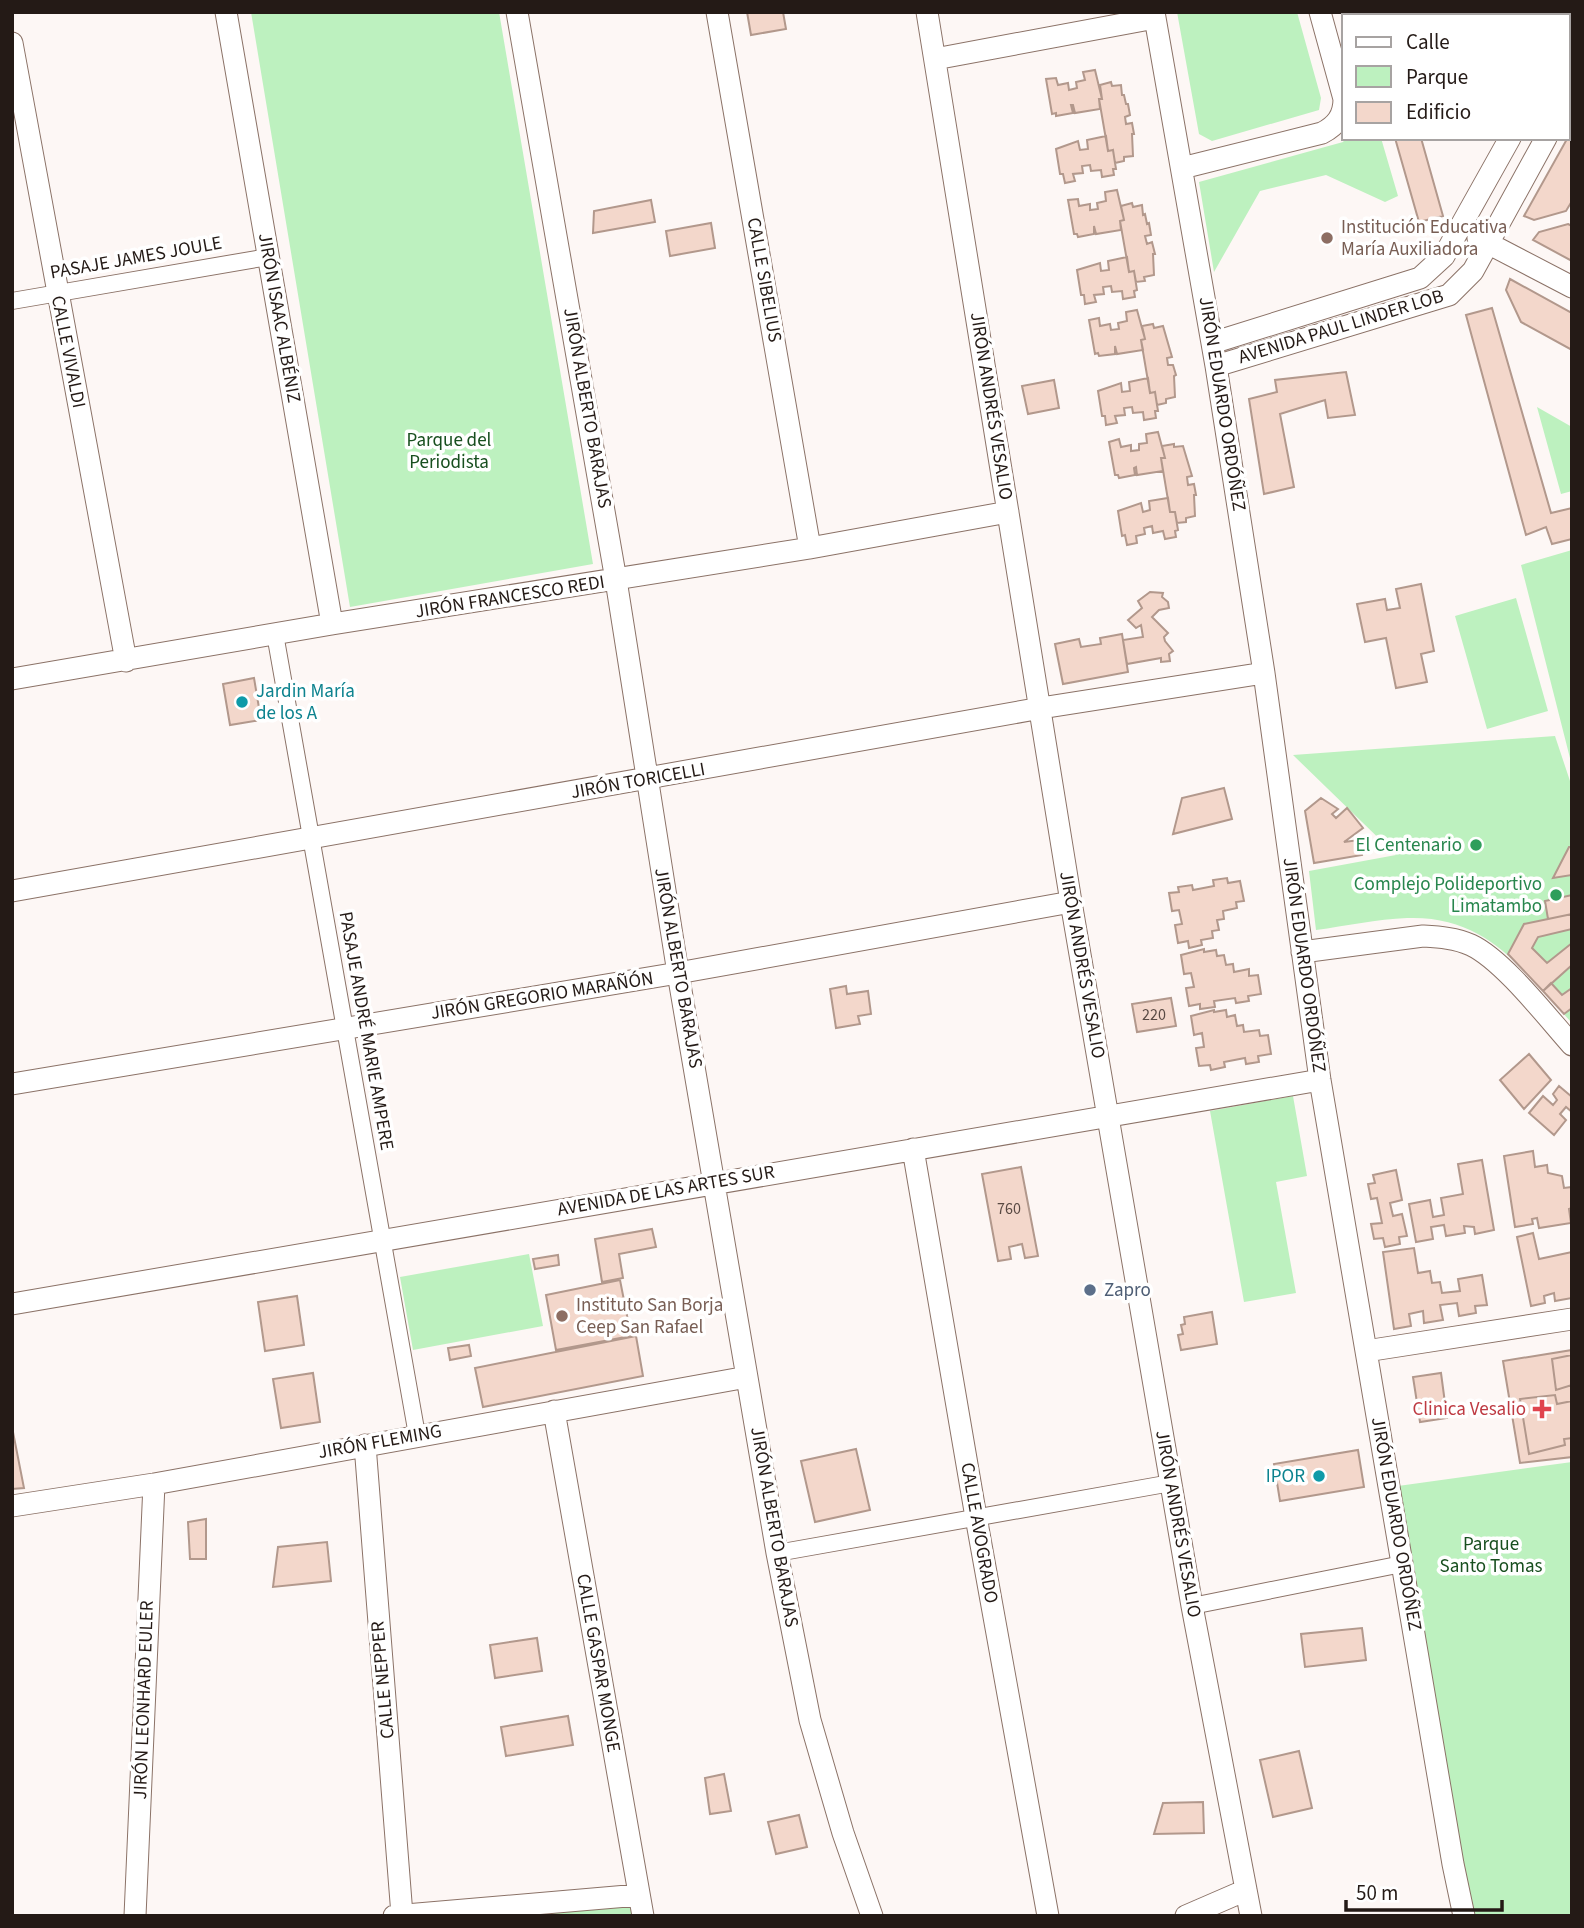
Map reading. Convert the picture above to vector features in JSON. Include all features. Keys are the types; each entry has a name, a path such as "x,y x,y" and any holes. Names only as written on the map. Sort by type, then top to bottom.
{"street":[{"name":"JIRÓN ISAAC ALBÉNIZ","path":"226,12 332,624"},
{"name":"JIRÓN ALBERTO BARAJAS","path":"517,12 616,580 678,973 716,1182 777,1553 810,1720 843,1833 872,1916"},
{"name":"CALLE SIBELIUS","path":"717,12 810,548"},
{"name":"JIRÓN ANDRÉS VESALIO","path":"927,12 1071,902 1192,1606 1251,1916"},
{"path":"1320,12 1342,92"},
{"path":"935,59 1155,15"},
{"name":"JIRÓN EDUARDO ORDÓÑEZ","path":"1155,15 1216,366 1264,673 1320,1080 1464,1916"},
{"name":"CALLE VIVALDI","path":"12,43 126,661"},
{"path":"1182,168 1321,132 1331,128 1342,113"},
{"name":"AVENIDA PAUL LINDER LOB","path":"1212,343 1420,278 1444,256 1509,140"},
{"name":"AVENIDA PAUL LINDER LOB","path":"1216,366 1449,295 1473,271 1545,140"},
{"path":"1459,229 1572,288"},
{"name":"PASAJE JAMES JOULE","path":"12,301 268,257"},
{"name":"JIRÓN FRANCESCO REDI","path":"12,679 332,624 810,548 1008,512"},
{"name":"PASAJE ANDRÉ MARIE AMPERE","path":"275,634 416,1435"},
{"name":"JIRÓN TORICELLI","path":"12,891 1041,708 1264,673"},
{"name":"JIRÓN GREGORIO MARAÑÓN","path":"12,1084 678,973 1071,902"},
{"path":"1302,952 1423,936 1469,944 1499,965 1572,1045"},
{"name":"AVENIDA DE LAS ARTES SUR","path":"12,1304 1320,1080"},
{"name":"CALLE AVOGRADO","path":"913,1149 1048,1916"},
{"path":"1366,1351 1572,1319"},
{"name":"JIRÓN FLEMING","path":"12,1506 154,1484 747,1377"},
{"name":"CALLE GASPAR MONGE","path":"554,1411 641,1905"},
{"name":"CALLE NEPPER","path":"365,1445 402,1915"},
{"path":"777,1553 1171,1483"},
{"name":"JIRÓN LEONHARD EULER","path":"135,1916 154,1484"},
{"path":"1192,1606 1402,1564"},
{"path":"1186,1916 1246,1890"},
{"path":"394,1916 641,1905"}],"green space":[{"name":"Parque del Periodista","path":"251,12 499,12 593,564 350,607"},
{"path":"1177,12 1297,12 1321,98 1319,110 1212,141 1199,134"},
{"path":"1382,140 1398,196 1385,202 1326,175 1260,191 1214,272 1199,182 1343,142"},
{"path":"1537,407 1572,427 1572,491 1561,494"},
{"path":"1572,550 1572,766 1521,565"},
{"path":"1516,598 1548,711 1487,729 1455,616"},
{"name":"El Centenario","path":"1555,736 1572,787 1572,1023 1501,950 1482,936 1460,926 1435,919 1407,918 1316,930 1309,871 1396,855 1293,755"},
{"path":"1293,1096 1307,1176 1276,1182 1296,1293 1244,1302 1210,1111"},
{"path":"529,1254 543,1326 413,1350 400,1277"},
{"name":"Parque Santo Tomas","path":"1572,1462 1572,1916 1471,1916 1398,1486"},
{"path":"630,1904 633,1916 478,1916"}],"building":[{"path":"747,12 783,12 786,29 751,35"},
{"path":"1510,12 1551,12 1550,14 1509,14"},
{"path":"1095,70 1102,99 1099,99 1100,109 1075,113 1071,105 1073,113 1056,116 1056,113 1052,114 1046,79 1056,78 1058,85 1068,83 1069,90 1077,88 1076,82 1085,80 1083,72"},
{"path":"1111,82 1112,86 1121,85 1130,115 1125,117 1126,124 1132,123 1134,134 1133,156 1124,157 1124,161 1115,163 1113,150 1108,151 1099,99 1102,99 1100,85"},
{"path":"1572,130 1572,201 1566,211 1534,220 1524,216 1566,140 1570,140"},
{"path":"1106,136 1108,151 1113,150 1116,169 1113,169 1114,175 1102,177 1101,170 1091,171 1090,165 1082,166 1083,173 1073,174 1075,181 1065,183 1063,174 1060,174 1056,149 1078,141 1080,150 1088,149 1087,140"},
{"path":"1396,140 1422,140 1443,216 1419,222"},
{"path":"1117,190 1124,220 1120,221 1121,230 1096,234 1094,226 1094,234 1078,237 1074,234 1068,200 1078,199 1079,206 1090,204 1090,210 1098,209 1097,203 1106,201 1105,192"},
{"path":"651,200 655,222 593,233 594,211"},
{"path":"1132,203 1133,207 1142,205 1151,235 1145,236 1147,244 1152,242 1155,254 1154,275 1144,277 1145,281 1136,282 1134,271 1129,272 1120,221 1124,220 1121,206"},
{"path":"711,223 715,248 670,256 666,231"},
{"path":"1568,224 1572,226 1572,261 1533,240 1539,232"},
{"path":"1127,257 1129,272 1134,271 1137,290 1134,291 1135,297 1123,299 1122,291 1112,292 1111,286 1103,287 1104,294 1094,295 1096,302 1085,304 1077,270 1100,263 1101,271 1109,270 1108,261"},
{"path":"1510,279 1572,313 1572,350 1521,322 1506,290"},
{"path":"1492,308 1551,513 1572,508 1572,539 1552,544 1546,527 1526,535 1466,315"},
{"path":"1137,310 1145,339 1141,340 1143,350 1117,354 1115,346 1115,354 1095,354 1089,320 1099,318 1100,326 1110,324 1111,330 1119,329 1118,323 1127,321 1126,312"},
{"path":"1153,324 1154,328 1163,326 1172,357 1167,358 1168,365 1173,365 1176,375 1175,397 1157,405 1155,392 1150,393 1141,340 1145,339 1142,326"},
{"path":"1346,372 1355,415 1328,418 1325,400 1280,414 1294,487 1264,494 1249,399 1277,392 1275,380"},
{"path":"1148,378 1150,393 1155,392 1158,411 1155,411 1156,418 1144,420 1143,412 1133,413 1132,407 1124,408 1125,415 1115,416 1117,423 1106,425 1098,391 1121,383 1122,392 1130,391 1129,382"},
{"path":"1054,380 1059,408 1028,414 1022,386"},
{"path":"1158,432 1165,458 1161,458 1163,471 1137,475 1136,467 1135,475 1119,478 1115,475 1109,442 1119,439 1121,447 1131,445 1131,451 1139,450 1139,444 1147,443 1146,434"},
{"path":"1174,444 1174,447 1183,446 1192,476 1187,477 1188,485 1194,484 1196,495 1195,516 1186,518 1186,522 1177,523 1175,512 1170,512 1161,458 1165,458 1162,446"},
{"path":"1168,498 1170,512 1175,512 1178,530 1175,531 1176,537 1165,539 1163,531 1153,533 1152,526 1144,528 1145,534 1136,536 1137,543 1127,545 1125,535 1122,536 1118,511 1141,503 1143,512 1150,510 1149,501"},
{"path":"1421,584 1434,651 1421,654 1427,682 1396,688 1386,638 1365,642 1357,604 1385,599 1387,610 1400,608 1396,589"},
{"path":"1150,592 1163,593 1162,597 1168,602 1169,608 1159,610 1152,617 1168,633 1164,637 1173,651 1169,654 1170,661 1161,662 1161,658 1127,664 1123,640 1143,637 1141,625 1136,628 1128,620 1142,608 1138,601"},
{"path":"1122,634 1128,672 1063,684 1055,644 1079,639 1081,647 1101,644 1100,638"},
{"name":"Jardin María de los A","path":"254,678 261,720 230,725 223,684"},
{"path":"1224,788 1232,819 1173,834 1182,798"},
{"path":"1321,798 1338,809 1332,814 1336,818 1347,808 1363,828 1344,842 1359,840 1362,855 1314,863 1305,811"},
{"path":"1569,847 1572,847 1572,875 1553,878"},
{"path":"1227,878 1228,883 1240,881 1244,901 1236,902 1237,908 1223,911 1224,919 1217,920 1219,930 1212,931 1213,938 1201,940 1202,945 1189,948 1188,941 1178,943 1175,925 1182,924 1179,910 1172,911 1169,893 1179,892 1178,887 1192,885 1193,890 1214,886 1213,880"},
{"path":"1227,878 1228,883 1240,881 1244,901 1236,902 1237,908 1223,911 1224,919 1217,920 1219,930 1212,931 1213,938 1201,940 1202,945 1189,948 1188,941 1178,943 1175,925 1182,924 1179,910 1172,911 1169,893 1179,892 1178,887 1192,885 1193,890 1214,886 1213,880"},
{"path":"1572,895 1572,914 1548,919 1545,901"},
{"path":"1572,914 1572,929 1538,937 1532,948 1547,963 1572,943 1572,965 1543,991 1508,954 1524,924"},
{"path":"1204,949 1204,952 1216,950 1217,956 1224,955 1226,965 1233,964 1234,972 1249,969 1249,976 1258,975 1261,994 1248,996 1249,1001 1236,1003 1235,998 1214,1001 1215,1007 1200,1009 1200,1004 1189,1006 1186,988 1194,987 1191,973 1184,974 1181,955"},
{"path":"1204,949 1204,952 1216,950 1217,956 1224,955 1226,965 1233,964 1234,972 1249,969 1249,976 1258,975 1261,994 1248,996 1249,1001 1236,1003 1235,998 1214,1001 1215,1007 1200,1009 1200,1004 1189,1006 1186,988 1194,987 1191,973 1184,974 1181,955"},
{"path":"1551,983 1562,995 1572,988 1572,1008 1564,1014 1543,991"},
{"path":"846,986 847,994 868,991 871,1014 858,1016 860,1024 836,1028 830,989"},
{"path":"1171,998 1176,1026 1137,1032 1132,1004"},
{"path":"1226,1010 1227,1017 1235,1015 1237,1026 1243,1025 1244,1032 1259,1030 1260,1036 1268,1035 1271,1054 1258,1056 1259,1062 1246,1064 1245,1058 1224,1062 1225,1067 1211,1070 1210,1065 1199,1066 1196,1048 1204,1047 1202,1033 1194,1035 1191,1016"},
{"path":"1226,1010 1227,1017 1235,1015 1237,1026 1243,1025 1244,1032 1259,1030 1260,1036 1268,1035 1271,1054 1258,1056 1259,1062 1246,1064 1245,1058 1224,1062 1225,1067 1211,1070 1210,1065 1199,1066 1196,1048 1204,1047 1202,1033 1194,1035 1191,1016"},
{"path":"1529,1054 1551,1080 1524,1109 1500,1080"},
{"path":"1559,1086 1572,1097 1572,1112 1566,1107 1560,1114 1566,1120 1554,1135 1529,1113 1543,1096 1553,1105 1557,1100 1553,1094"},
{"path":"1533,1151 1535,1167 1547,1165 1548,1173 1562,1176 1564,1188 1572,1187 1572,1208 1569,1209 1571,1223 1539,1228 1537,1218 1532,1219 1533,1224 1515,1227 1504,1156"},
{"path":"1482,1160 1494,1230 1475,1234 1474,1227 1464,1226 1465,1233 1446,1236 1444,1225 1431,1227 1433,1239 1416,1242 1409,1204 1430,1200 1433,1217 1444,1215 1441,1198 1463,1194 1458,1164"},
{"path":"1021,1167 1038,1256 1025,1258 1022,1244 1009,1247 1011,1259 998,1261 982,1174"},
{"path":"1396,1170 1402,1200 1390,1203 1393,1216 1402,1214 1407,1236 1399,1237 1400,1244 1385,1247 1383,1238 1374,1239 1371,1224 1382,1223 1377,1198 1371,1199 1368,1184 1375,1183 1373,1175"},
{"path":"652,1229 656,1247 619,1254 623,1278 602,1282 595,1239"},
{"path":"1533,1233 1539,1259 1572,1252 1572,1298 1555,1301 1554,1293 1544,1296 1545,1303 1531,1306 1517,1237"},
{"path":"1414,1248 1418,1273 1430,1271 1432,1283 1440,1282 1442,1293 1460,1291 1458,1279 1482,1275 1487,1305 1475,1306 1476,1313 1459,1316 1457,1303 1440,1305 1443,1320 1424,1323 1423,1311 1409,1314 1411,1326 1394,1329 1383,1252"},
{"path":"558,1255 559,1265 535,1269 533,1259"},
{"path":"620,1280 631,1336 556,1350 546,1295"},
{"path":"297,1296 304,1345 265,1351 258,1302"},
{"path":"1212,1312 1217,1344 1181,1350 1178,1335 1183,1334 1181,1325 1185,1324 1184,1317"},
{"path":"636,1336 643,1376 483,1407 475,1368"},
{"path":"469,1345 471,1356 450,1360 448,1348"},
{"name":"Clinica Vesalio","path":"1572,1350 1572,1457 1520,1463 1503,1361"},
{"path":"1572,1355 1572,1385 1556,1390 1552,1359"},
{"path":"313,1373 320,1422 281,1428 273,1379"},
{"path":"1441,1373 1447,1418 1420,1422 1413,1377"},
{"path":"1555,1395 1557,1404 1572,1401 1572,1438 1564,1439 1565,1445 1529,1454 1520,1399"},
{"path":"12,1427 24,1488 12,1489"},
{"path":"856,1449 870,1510 815,1522 801,1461"},
{"name":"IPOR","path":"1358,1450 1364,1487 1280,1501 1274,1464"},
{"path":"206,1519 206,1559 190,1559 188,1522"},
{"path":"327,1542 331,1581 273,1587 278,1547"},
{"path":"1362,1628 1366,1660 1305,1667 1301,1634"},
{"path":"537,1638 542,1671 495,1678 490,1645"},
{"path":"568,1716 573,1745 506,1756 501,1727"},
{"path":"1299,1751 1312,1808 1273,1817 1260,1760"},
{"path":"724,1774 731,1811 710,1814 705,1778"},
{"path":"1203,1802 1204,1833 1154,1834 1163,1803"},
{"path":"799,1815 807,1847 776,1854 768,1822"}],"place":[{"name":"Institución Educativa María Auxiliadora","path":"1327,238"},
{"name":"Jardin María de los A","path":"242,702"},
{"name":"El Centenario","path":"1476,845"},
{"name":"Complejo Polideportivo Limatambo","path":"1556,895"},
{"name":"Zapro","path":"1090,1290"},
{"name":"Instituto San Borja Ceep San Rafael","path":"562,1316"},
{"name":"Clinica Vesalio","path":"1542,1409"},
{"name":"IPOR","path":"1319,1476"}]}
